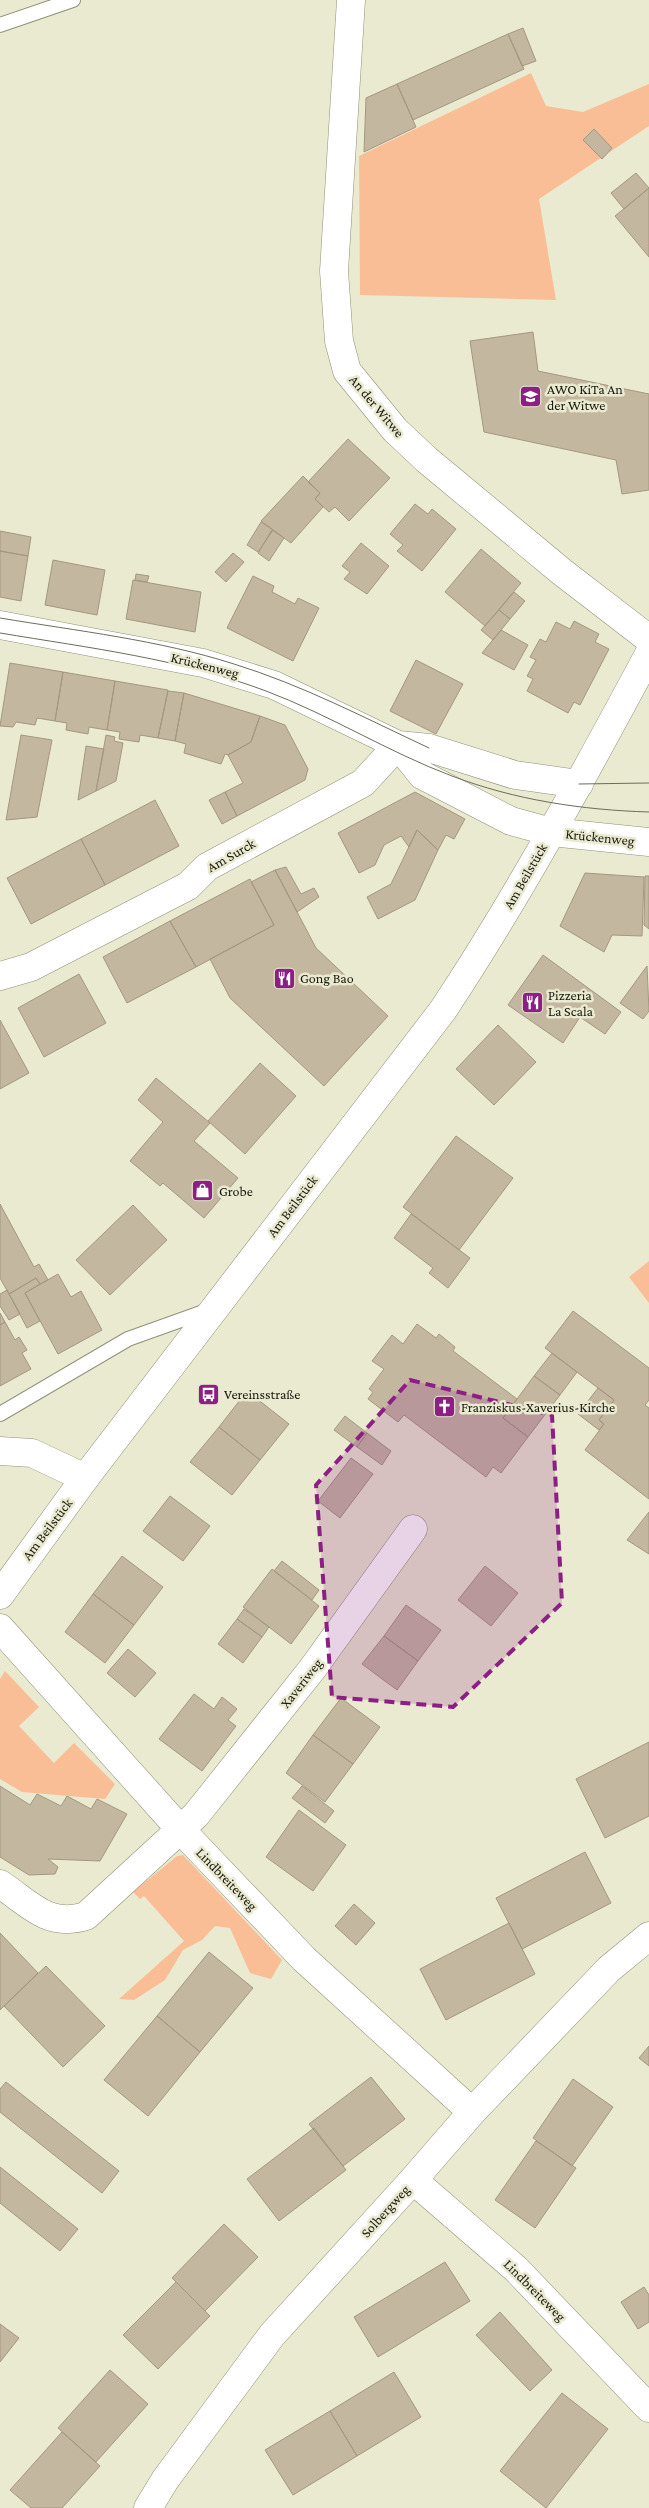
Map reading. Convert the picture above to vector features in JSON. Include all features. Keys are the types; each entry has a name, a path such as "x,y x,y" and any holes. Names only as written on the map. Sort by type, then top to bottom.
{"street":[{"name":"An der Witwe","path":"351,0 334,270 339,341 347,371 395,430 427,460 562,572 649,639"},
{"name":"Krückenweg","path":"0,625 203,663 239,673 314,702 398,744 429,748 514,774 572,795"},
{"path":"572,795 649,654"},
{"name":"Krückenweg","path":"398,744 422,775 511,822 551,832 649,842"},
{"name":"Am Surck","path":"0,976 32,968 188,886 207,867 362,783 398,744"},
{"name":"Am Beilstück","path":"0,1595 85,1478 443,1010 480,955 572,795"},
{"path":"0,1451 32,1453 85,1478"},
{"name":"Xaveriweg","path":"180,1829 196,1815 313,1668 414,1529"},
{"name":"Lindbreiteweg","path":"0,1628 180,1829 304,1960 472,2112"},
{"path":"0,1884 51,1919 70,1921 86,1916 180,1829"},
{"name":"Solbergweg","path":"148,2508 165,2480 272,2335 472,2112 608,1969 649,1936"},
{"name":"Lindbreiteweg","path":"413,2180 516,2269 649,2408"}],"lane":[{"path":"0,25 73,0"},
{"path":"0,1414 128,1339 216,1308"}],"highlighted area":[{"path":"410,1380 552,1415 562,1603 453,1707 332,1697 316,1485"}],"shaded area":[{"path":"531,73 546,106 583,112 649,84 649,126 539,199 556,300 360,295 359,156"},
{"path":"649,1261 649,1303 629,1277"},
{"path":"5,1671 39,1707 19,1726 54,1763 74,1743 115,1784 105,1799 22,1792 0,1779 0,1679"},
{"path":"183,1855 282,1960 271,1979 250,1973 230,1928 215,1926 202,1940 183,1950 165,1980 134,2000 119,1999 184,1941 144,1896 140,1899 133,1892 177,1856"}],"building":[{"path":"523,28 536,61 522,66 508,34"},
{"path":"508,34 524,69 413,120 397,84"},
{"path":"397,84 416,127 364,152 366,98"},
{"path":"594,129 612,148 602,159 583,140"},
{"path":"636,173 649,188 624,209 611,193"},
{"path":"649,188 649,257 615,216"},
{"path":"533,332 538,371 649,394 649,490 622,494 616,460 484,432 470,341"},
{"path":"348,439 390,478 349,521 335,507 329,512 315,499 320,493 308,482"},
{"path":"303,476 320,493 315,499 323,507 291,543 261,521"},
{"path":"415,504 428,514 432,509 456,529 422,571 397,551 403,545 390,534"},
{"path":"261,522 273,530 258,552 247,545"},
{"path":"272,530 284,538 269,561 258,553"},
{"path":"0,531 31,537 28,556 0,551"},
{"path":"361,543 389,566 367,594 344,579 350,572 342,566"},
{"path":"481,549 521,583 485,626 445,592"},
{"path":"0,551 28,556 21,601 0,597"},
{"path":"233,553 244,562 226,582 215,572"},
{"path":"53,560 105,570 97,615 45,605"},
{"path":"136,574 149,576 147,582 135,580"},
{"path":"253,576 274,586 272,592 295,604 298,598 319,608 293,661 227,628"},
{"path":"133,580 201,592 195,632 126,619"},
{"path":"514,592 525,601 510,619 499,610"},
{"path":"499,610 510,619 493,640 481,630"},
{"path":"574,621 599,634 595,642 609,649 580,705 574,702 568,713 527,691 533,679 527,676 536,660 530,657 540,639 546,642 556,622 570,629"},
{"path":"501,630 528,645 514,670 482,653"},
{"path":"416,660 463,684 436,734 390,711"},
{"path":"10,663 63,672 55,721 37,718 35,725 16,722 13,727 0,726"},
{"path":"63,672 115,681 107,730 89,727 88,734 66,730 67,723 55,721"},
{"path":"115,681 168,690 158,738 140,735 139,742 119,739 120,732 107,730"},
{"path":"168,691 184,693 175,741 158,738"},
{"path":"184,693 260,716 251,742 228,755 225,754 221,764 184,753 186,744 175,741"},
{"path":"260,716 285,725 308,769 305,780 237,816 225,792 243,783 228,755 251,742"},
{"path":"21,735 52,740 37,817 6,820"},
{"path":"106,735 115,737 114,741 123,743 116,781 96,791"},
{"path":"86,746 104,749 96,791 78,800"},
{"path":"225,792 237,816 222,824 209,800"},
{"path":"415,792 465,819 454,839 446,835 438,850 417,830 409,847 401,836 384,845 375,865 359,873 338,833"},
{"path":"155,800 179,846 105,885 81,839"},
{"path":"417,830 438,850 415,900 378,919 367,897 391,884"},
{"path":"81,839 105,885 31,924 7,878"},
{"path":"286,867 301,894 314,888 319,897 297,912 275,870"},
{"name":"Gong Bao","path":"275,870 316,948 388,1016 324,1086 230,998 210,959 274,925 251,882"},
{"path":"585,873 644,877 642,936 612,935 604,952 560,926"},
{"path":"645,876 649,876 649,929 644,925"},
{"path":"250,879 274,925 196,967 170,921"},
{"path":"170,921 196,967 127,1003 103,957"},
{"path":"543,955 621,1012 605,1034 580,1017 563,1043 508,1005"},
{"path":"647,966 649,1011 643,1019 620,1003"},
{"path":"79,974 106,1023 44,1057 18,1008"},
{"path":"0,1020 29,1073 0,1089"},
{"path":"498,1025 536,1062 494,1105 456,1069"},
{"path":"260,1063 296,1096 245,1154 208,1121"},
{"path":"156,1078 210,1123 194,1141 238,1178 204,1218 163,1183 160,1186 130,1161 163,1122 138,1100"},
{"path":"456,1136 513,1178 459,1250 403,1207"},
{"path":"0,1204 34,1267 39,1264 48,1280 40,1284 36,1278 9,1294 0,1278"},
{"path":"133,1205 167,1240 110,1295 76,1260"},
{"path":"411,1214 470,1258 448,1288 429,1273 433,1268 394,1238"},
{"path":"58,1274 71,1297 81,1291 102,1330 58,1354 25,1293"},
{"path":"36,1278 40,1284 25,1293 40,1321 27,1328 9,1294"},
{"path":"7,1290 20,1314 9,1320 0,1306 0,1294"},
{"path":"573,1311 649,1368 649,1400 645,1405 649,1408 649,1499 585,1450 604,1424 599,1420 614,1400 545,1348"},
{"path":"0,1313 5,1322 0,1325"},
{"path":"5,1322 15,1340 19,1337 27,1350 22,1353 31,1369 0,1386 0,1325"},
{"name":"Franziskus-Xaverius-Kirche","path":"417,1324 436,1338 439,1334 455,1347 453,1351 517,1399 503,1418 528,1437 501,1473 493,1467 486,1477 404,1415 398,1422 368,1399 373,1392 369,1389 384,1369 372,1361 392,1335 403,1344"},
{"path":"552,1353 577,1372 560,1395 534,1376"},
{"path":"534,1376 560,1395 528,1437 503,1418"},
{"path":"598,1388 614,1400 599,1420 604,1424 599,1430 578,1414"},
{"path":"247,1391 289,1424 260,1460 219,1427"},
{"path":"345,1416 367,1433 357,1447 334,1430"},
{"path":"219,1427 260,1460 232,1495 190,1462"},
{"path":"367,1433 391,1451 382,1465 357,1447"},
{"path":"351,1458 373,1474 340,1518 318,1501"},
{"path":"170,1496 210,1526 183,1561 143,1531"},
{"path":"649,1512 649,1554 627,1540"},
{"path":"122,1556 163,1587 134,1625 93,1594"},
{"path":"282,1561 319,1590 312,1600 274,1571"},
{"path":"485,1566 518,1593 491,1626 458,1600"},
{"path":"272,1569 319,1606 291,1644 243,1607"},
{"path":"93,1594 134,1625 105,1663 65,1632"},
{"path":"406,1605 441,1630 418,1661 384,1636"},
{"path":"244,1609 269,1627 262,1637 237,1619"},
{"path":"237,1619 262,1637 243,1663 218,1644"},
{"path":"384,1636 418,1661 397,1690 362,1664"},
{"path":"128,1649 156,1673 135,1697 107,1673"},
{"path":"194,1694 214,1709 222,1697 237,1709 228,1720 236,1726 202,1771 159,1739"},
{"path":"341,1698 380,1727 353,1764 313,1735"},
{"path":"313,1735 353,1764 325,1802 286,1773"},
{"path":"649,1742 649,1816 605,1838 576,1779"},
{"path":"0,1786 30,1805 37,1794 61,1806 67,1796 91,1809 97,1799 127,1814 100,1861 48,1859 58,1867 55,1874 29,1875 0,1857"},
{"path":"302,1786 334,1811 325,1823 292,1798"},
{"path":"299,1810 346,1845 313,1891 266,1857"},
{"path":"585,1852 611,1903 522,1949 496,1898"},
{"path":"354,1904 375,1923 356,1945 335,1926"},
{"path":"509,1923 535,1974 446,2020 420,1969"},
{"path":"0,1933 38,1973 0,2010"},
{"path":"209,1952 253,1988 200,2052 157,2016"},
{"path":"46,1966 105,2026 63,2067 4,2006"},
{"path":"157,2016 200,2052 148,2116 104,2080"},
{"path":"649,2046 649,2066 639,2058"},
{"path":"371,2077 405,2119 343,2166 309,2124"},
{"path":"573,2079 613,2107 572,2166 533,2138"},
{"path":"6,2082 119,2171 102,2193 0,2112 0,2089"},
{"path":"314,2128 346,2170 279,2221 247,2179"},
{"path":"536,2141 576,2168 535,2228 495,2200"},
{"path":"0,2167 78,2229 60,2251 0,2203"},
{"path":"224,2224 258,2257 205,2311 172,2278"},
{"path":"445,2262 470,2301 378,2357 354,2317"},
{"path":"176,2282 210,2316 158,2369 123,2335"},
{"path":"644,2287 649,2295 649,2322 638,2329 621,2302"},
{"path":"500,2312 552,2370 530,2391 476,2335"},
{"path":"0,2324 19,2338 0,2362"},
{"path":"110,2370 148,2404 96,2462 58,2428"},
{"path":"394,2372 421,2417 357,2456 330,2411"},
{"path":"562,2393 608,2429 546,2508 500,2471"},
{"path":"330,2411 357,2456 293,2495 265,2450"},
{"path":"62,2432 100,2466 62,2508 31,2508 10,2490"}],"tram line":[{"path":"0,618 148,642 234,664 309,692 429,748"},
{"path":"0,633 135,656 234,680 290,701 428,766 452,776 500,791 574,806 649,812"},
{"path":"579,784 649,783"}],"place":[{"name":"AWO KiTa An der Witwe","path":"531,397"},
{"name":"Gong Bao","path":"284,978"},
{"name":"Pizzeria La Scala","path":"532,1003"},
{"name":"Grobe","path":"203,1191"},
{"name":"Vereinsstraße","path":"208,1394"},
{"name":"Franziskus-Xaverius-Kirche","path":"445,1407"}]}
